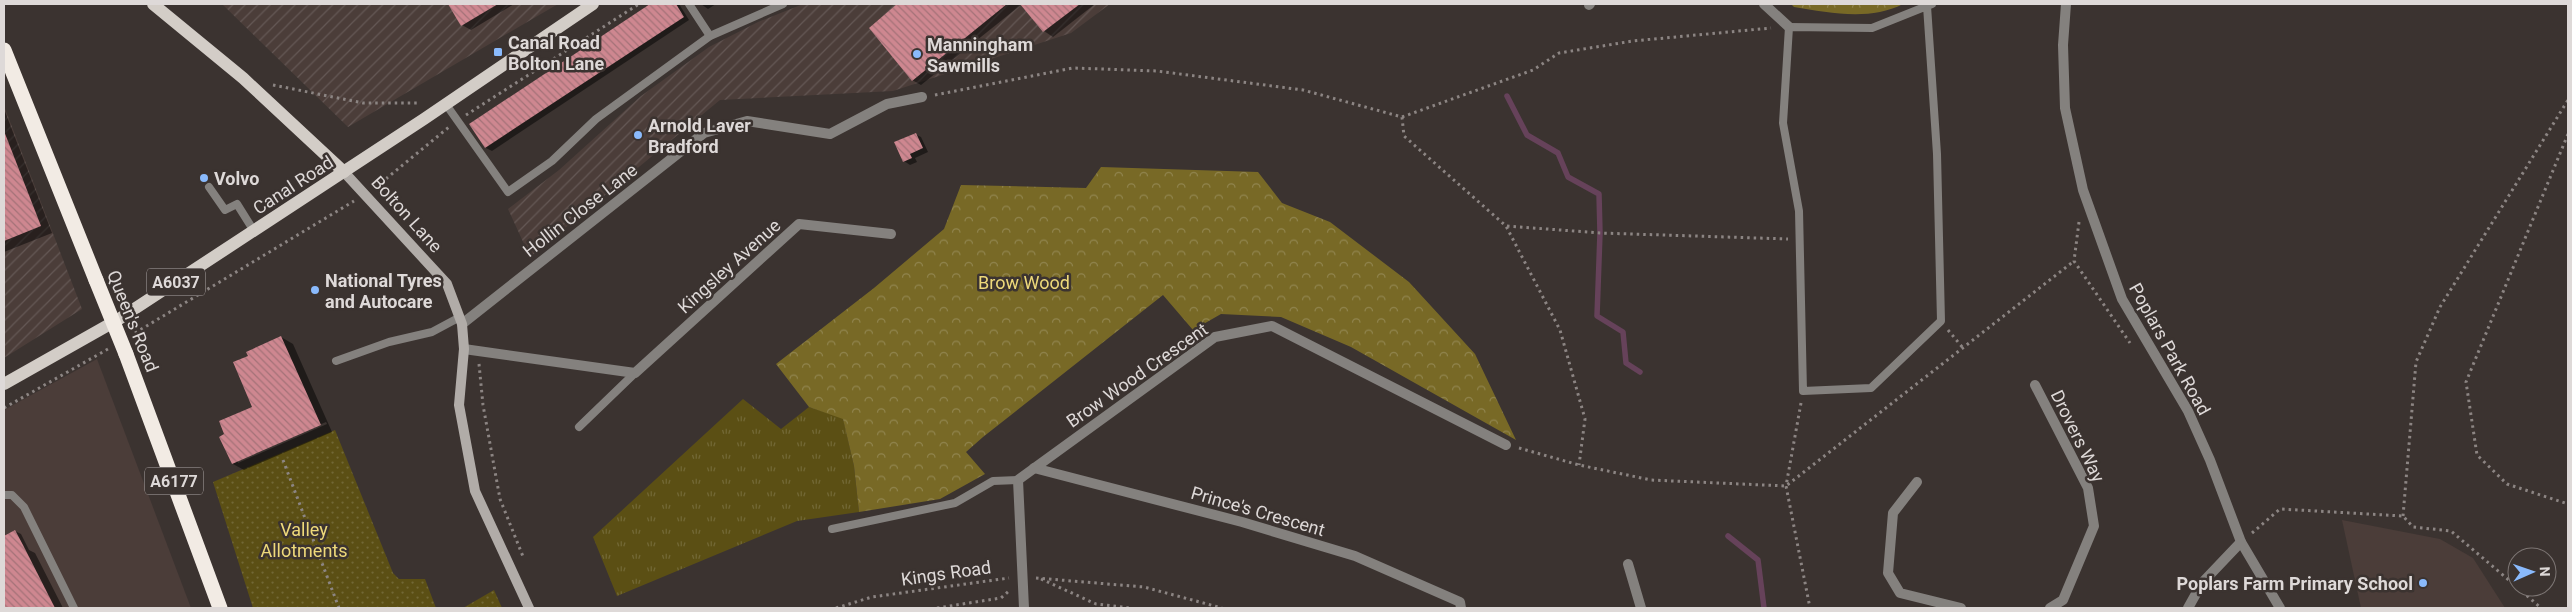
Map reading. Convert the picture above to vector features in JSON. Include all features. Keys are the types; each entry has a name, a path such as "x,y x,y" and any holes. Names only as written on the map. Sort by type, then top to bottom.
{"highway":[{"name":"Queen's Road","path":"4,50 96,280 120,350 220,608"}],"main road":[{"name":"Bolton Lane","path":"153,4 243,78 344,172"},
{"name":"Canal Road","path":"4,384 107,327 344,172 445,102 593,4"}],"street":[{"path":"1764,4 1788,27"},
{"name":"Poplars Park Road","path":"2066,4 2063,45 2065,108 2083,190 2122,299 2188,411 2210,460 2241,542 2280,608"},
{"name":"Hollin Close Lane","path":"461,320 704,133 747,121 830,134 887,104 922,98"},
{"name":"Bolton Lane","path":"344,172 447,284 461,320 464,349 459,405 475,491 529,608"},
{"name":"Kingsley Avenue","path":"635,373 798,224 890,234"},
{"name":"Brow Wood Crescent","path":"1018,480 1215,336 1272,326 1506,445"},
{"path":"464,349 635,373"},
{"name":"Drovers Way","path":"2035,385 2088,488 2094,526 2063,600 2050,608"},
{"name":"Prince's Crescent","path":"1034,468 1242,522 1354,556 1460,602 1461,608"},
{"path":"1018,480 1024,608"},
{"path":"1917,482 1893,513 1888,573 1900,593 1961,608"},
{"path":"2188,608 2202,583 2241,542"},
{"path":"1628,564 1641,608"}],"lane":[{"path":"689,4 710,36"},
{"path":"445,102 508,192 552,160 596,119 710,36 783,4"},
{"path":"1929,5 1937,154 1941,321 1872,388 1803,391 1800,211 1783,123 1788,27 1872,28 1929,5"},
{"path":"209,187 225,210 237,204 254,231"},
{"path":"336,361 389,342 432,332 461,320"},
{"name":"Kingsley Avenue","path":"579,427 635,373"},
{"path":"832,529 955,504 993,481 1018,480"},
{"path":"4,495 12,495 24,507 74,608"}],"path":[{"path":"131,336 376,187 458,120 639,4"},
{"path":"922,98 1073,68 1157,71 1303,90 1402,117 1533,70 1559,53 1633,41 1788,27"},
{"path":"272,85 364,103 445,102"},
{"path":"2403,516 2416,362 2440,307 2568,100"},
{"path":"1402,117 1404,136 1506,226 1560,330 1585,418 1579,465"},
{"path":"2568,134 2466,382 2477,455 2507,484 2568,504"},
{"path":"376,187 383,194"},
{"path":"2079,217 2074,261 2135,351"},
{"path":"1506,226 1600,233 1801,240"},
{"path":"1506,445 1579,465 1651,480 1786,486 2074,261"},
{"path":"1941,321 1963,348"},
{"path":"4,408 120,350"},
{"path":"477,351 483,405 500,500 525,563"},
{"path":"1803,391 1786,486 1810,608"},
{"path":"283,460 340,608"},
{"path":"2241,542 2280,509 2403,516 2413,527 2451,531 2507,579"},
{"path":"937,608 1001,598 1023,577"},
{"name":"Kings Road","path":"836,608 872,597 1023,577 1144,587 1222,608"},
{"path":"1038,578 1096,604 1130,608"},
{"path":"2528,597 2541,608"}],"shaded area":[{"path":"222,4 558,4 348,127"},
{"name":"Arnold Laver Bradford","path":"803,4 1110,4 1071,33 893,91 720,100 530,257 508,209 559,170 641,96 709,47 758,22"},
{"path":"4,106 82,309 4,358"},
{"path":"97,359 191,608 4,608 4,410"},
{"name":"Poplars Farm Primary School","path":"2342,520 2440,539 2473,558 2505,608 2361,608"}],"green space":[{"path":"1791,4 1903,4 1877,12 1850,14 1794,7"},
{"name":"Brow Wood","path":"1101,167 1258,172 1282,203 1330,222 1409,282 1475,354 1516,440 1351,347 1281,317 1221,314 1193,330 1163,295 966,452 985,474 940,499 859,512 854,466 843,419 809,407 776,364 874,288 944,229 961,185 1086,188"},
{"path":"743,399 781,429 809,407 843,418 854,466 859,512 797,521 617,596 593,537"},
{"name":"Valley Allotments","path":"335,430 393,573 399,579 425,579 436,608 253,608 213,482"},
{"path":"494,590 502,608 463,608"}],"building":[{"path":"448,4 498,4 461,26"},
{"path":"650,4 676,4 684,17 485,148 469,124"},
{"name":"Manningham Sawmills","path":"897,4 1007,4 912,81 869,28"},
{"name":"Manningham Sawmills","path":"1020,4 1080,4 1043,32"},
{"path":"4,131 41,226 4,241"},
{"path":"916,133 923,148 910,154 912,158 903,162 894,142"},
{"path":"281,336 321,425 232,464 219,437 224,434 219,421 252,407 233,362 248,356 246,352"},
{"path":"15,530 55,608 4,608 4,536"}],"waterway":[{"path":"1507,96 1527,135 1558,153 1568,177 1599,194 1600,233 1597,316 1623,332 1626,363 1640,372"},
{"path":"1728,536 1758,560 1764,608"}],"place":[{"name":"Canal Road Bolton Lane","path":"498,52"},
{"name":"Manningham Sawmills","path":"917,54"},
{"name":"Arnold Laver Bradford","path":"638,135"},
{"name":"Volvo","path":"204,178"},
{"name":"National Tyres and Autocare","path":"315,290"},
{"name":"Poplars Farm Primary School","path":"2423,583"}]}
